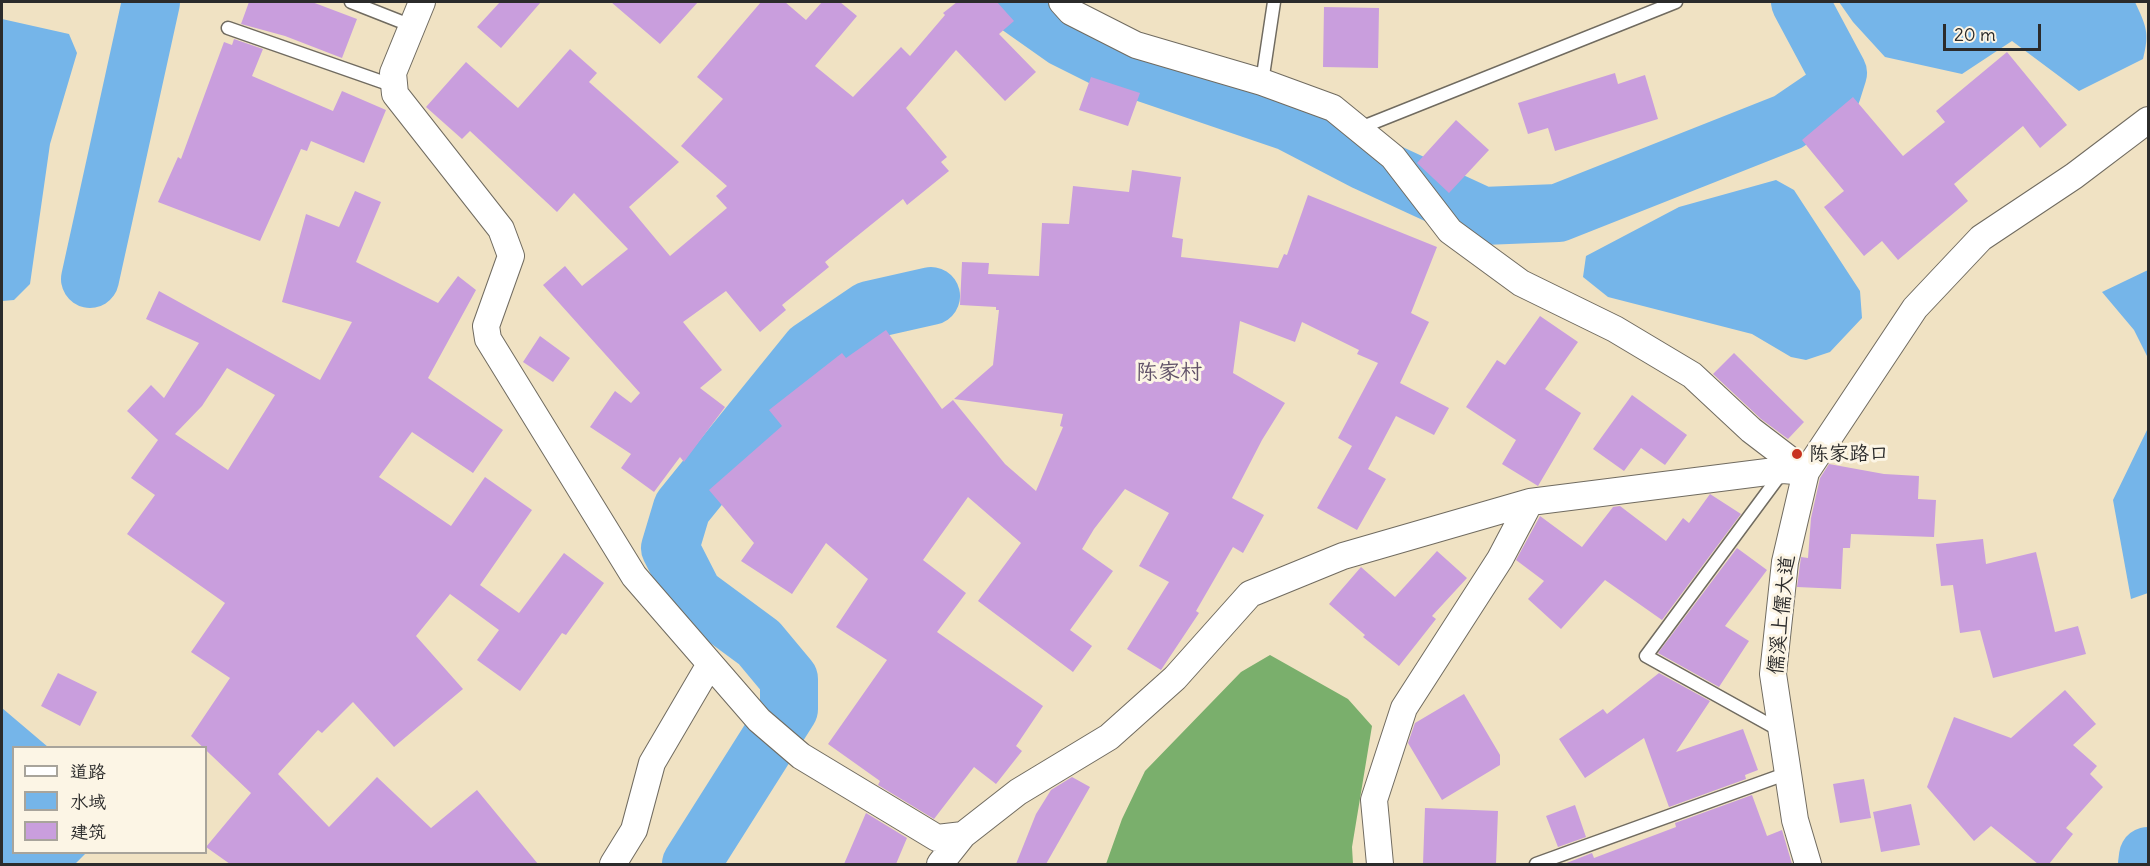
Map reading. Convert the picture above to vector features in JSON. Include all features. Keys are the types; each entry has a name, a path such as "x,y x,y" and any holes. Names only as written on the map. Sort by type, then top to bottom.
{"street":[{"path":"422,2 393,73 394,94 501,229 511,256 486,326 488,339 634,576 759,720 801,756 937,838 963,835"},
{"path":"1062,2 1071,12 1136,45 1262,82 1333,108 1393,157 1450,231 1521,284 1615,329 1692,375 1794,471"},
{"path":"940,864 963,835 1018,792 1109,737 1175,678 1250,594 1343,556 1530,502 1794,471 1915,308 1981,238 2074,176 2148,120"},
{"name":"儒溪上儒大道","path":"1794,471 1773,674 1795,820 1808,864"},
{"path":"1380,864 1374,800 1404,708 1500,559 1530,502"},
{"path":"613,864 634,830 652,763 710,664"}],"lane":[{"path":"351,2 412,26"},
{"path":"1262,82 1274,2"},
{"path":"1360,128 1676,2"},
{"path":"228,28 394,86"},
{"path":"1782,732 1646,656 1794,471"},
{"path":"1536,864 1788,773"}],"green space":[{"path":"1270,655 1348,699 1372,726 1352,847 1353,864 1106,864 1122,819 1145,771 1241,672"}],"water":[{"path":"1839,2 2135,2 2144,23 2146,42 2143,59 2079,91 2012,41 1962,74 1885,57 1853,22"},
{"path":"2,19 69,34 77,53 50,144 30,284 14,300 2,301"},
{"path":"1776,180 1794,190 1860,291 1862,318 1830,352 1806,360 1791,357 1752,334 1608,297 1583,277 1586,256 1679,207"},
{"path":"2148,270 2148,358 2134,330 2102,292"},
{"path":"2148,421 2148,593 2131,599 2113,500 2147,430"},
{"path":"2,708 47,746 12,746 12,854 85,854 75,864 2,864"}],"building":[{"path":"249,2 312,2 357,19 342,58 285,36 241,24"},
{"path":"500,2 541,2 501,48 477,27"},
{"path":"611,2 698,2 660,44"},
{"path":"761,2 785,2 806,20 822,2 840,2 857,16 815,66 853,97 901,47 910,56 945,15 943,13 957,2 997,2 1014,21 999,34 1036,72 1005,101 956,50 906,108 947,157 941,162 949,171 907,205 903,199 825,262 829,267 782,305 786,310 760,332 726,291 683,322 722,370 700,388 725,407 684,462 680,457 654,492 621,468 631,454 590,427 615,391 631,403 640,393 543,285 565,266 582,286 628,249 574,193 557,212 470,131 462,139 426,107 466,62 518,108 570,49 597,73 589,82 679,162 629,207 670,256 727,208 716,196 727,186 681,146 723,99 697,77"},
{"path":"1324,7 1379,8 1378,68 1323,67"},
{"path":"234,39 263,49 252,76 333,111 342,91 386,110 364,163 311,141 307,151 301,149 260,241 158,202 178,157 181,159 224,42 232,45"},
{"path":"2007,52 2067,125 2040,148 2023,126 1954,184 1968,201 1898,260 1882,241 1864,256 1824,207 1844,191 1802,140 1853,97 1903,156 1945,122 1936,111"},
{"path":"1615,73 1618,84 1645,75 1658,119 1555,151 1548,128 1528,134 1518,103"},
{"path":"1091,77 1140,93 1128,126 1079,110"},
{"path":"1456,120 1489,150 1449,193 1417,163"},
{"path":"1132,170 1181,177 1172,237 1183,239 1181,257 1278,268 1284,254 1287,255 1308,195 1437,247 1411,313 1429,322 1400,383 1449,408 1434,435 1396,416 1368,469 1386,479 1357,530 1317,508 1352,446 1338,438 1378,363 1357,354 1359,350 1302,322 1295,342 1240,321 1233,373 1285,403 1262,440 1232,498 1264,515 1243,553 1233,547 1196,611 1199,613 1161,670 1127,649 1169,582 1139,566 1169,513 1125,489 1094,529 1082,549 1113,571 1070,630 1092,646 1073,672 978,601 1021,543 968,497 923,560 966,593 937,632 1043,706 1016,746 1022,751 996,784 974,767 934,819 878,785 880,781 828,744 887,660 836,627 868,579 826,543 792,594 741,561 754,543 709,490 782,426 769,410 842,353 846,358 886,330 942,409 953,400 1005,464 1036,491 1063,427 1060,426 1063,414 954,399 993,365 999,310 996,310 996,307 960,305 962,262 989,263 988,274 1039,276 1042,223 1069,224 1073,186 1129,192"},
{"path":"355,191 381,202 356,262 438,303 458,276 476,290 428,378 503,430 473,473 412,432 379,477 451,526 485,477 532,510 480,585 519,613 564,553 604,583 566,635 562,633 520,691 477,660 499,630 450,594 416,636 463,689 394,747 353,702 322,733 318,730 278,774 329,827 377,777 431,828 477,790 538,864 230,864 207,848 251,793 207,751 207,746 202,746 191,736 230,678 191,652 225,603 127,534 155,495 131,478 158,440 127,411 151,385 164,398 199,343 146,319 159,291 320,380 352,322 282,302 306,214 339,227","holes":["227,368 275,395 228,470 175,434 202,406"]},
{"path":"1540,316 1578,342 1545,389 1581,413 1538,486 1502,464 1516,440 1466,407 1497,360 1505,365"},
{"path":"540,336 570,358 553,382 523,362"},
{"path":"1734,353 1804,422 1788,439 1761,419 1713,374"},
{"path":"1632,395 1687,435 1665,465 1641,448 1624,471 1593,449"},
{"path":"1829,464 1884,474 1919,476 1918,499 1936,500 1934,537 1851,534 1850,548 1843,548 1841,589 1797,587 1801,557 1808,558 1811,518 1820,478"},
{"path":"1710,494 1741,514 1662,620 1605,580 1561,629 1528,599 1544,581 1516,560 1540,516 1582,547 1613,507 1620,506 1666,541 1683,518 1689,523"},
{"path":"1983,539 1986,564 2036,552 2055,632 2078,626 2086,654 1993,678 1980,630 1960,633 1953,585 1941,586 1936,544"},
{"path":"1737,548 1767,570 1725,626 1749,641 1719,687 1658,653"},
{"path":"1437,551 1467,578 1432,616 1436,619 1399,666 1363,637 1365,635 1329,604 1361,567 1395,597"},
{"path":"58,673 97,692 80,726 41,706"},
{"path":"1659,673 1710,701 1676,752 1743,729 1758,770 1745,775 1746,779 1669,807 1644,738 1585,778 1559,739 1603,709 1607,714"},
{"path":"2065,690 2096,724 2073,745 2097,766 2090,774 2103,787 2066,828 2073,834 2049,864 2038,864 1991,826 1974,841 1927,787 1954,717 2011,738"},
{"path":"1464,694 1500,755 1500,765 1442,800 1408,743 1415,723"},
{"path":"1072,777 1090,787 1046,864 1016,864 1036,814 1051,790"},
{"path":"1864,779 1871,818 1840,823 1833,784"},
{"path":"1752,795 1767,836 1782,830 1792,864 1564,864 1592,853 1594,858 1676,827 1675,823"},
{"path":"1911,804 1920,845 1881,852 1873,812"},
{"path":"1575,805 1586,837 1558,847 1546,816"},
{"path":"1425,808 1498,811 1496,864 1423,864"},
{"path":"866,813 907,838 896,864 844,864"}],"waterway":[{"path":"90,279 151,2"},
{"path":"1013,2 1064,38 1110,61 1289,122 1366,162 1483,216 1558,213 1788,122 1832,92 1838,73 1800,2"},
{"path":"691,864 789,709 789,679 759,643 694,595 670,548 682,508 810,350 869,310 931,296"},
{"path":"2147,864 2148,856"}],"place":[{"name":"陈家路口","path":"1797,454"}],"district":[{"name":"陈家村","path":"1169,373"}]}
